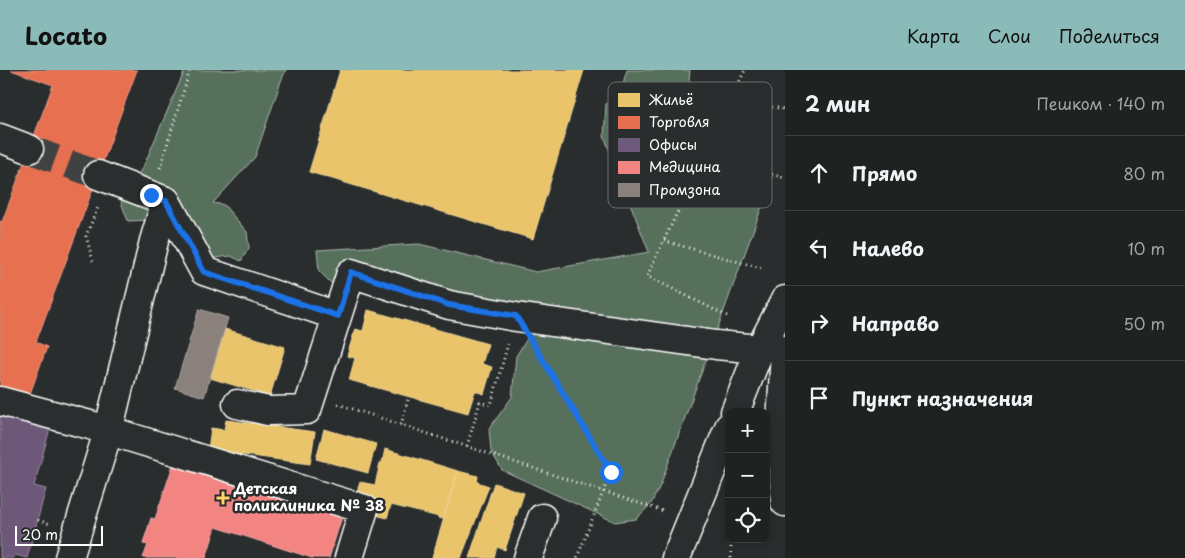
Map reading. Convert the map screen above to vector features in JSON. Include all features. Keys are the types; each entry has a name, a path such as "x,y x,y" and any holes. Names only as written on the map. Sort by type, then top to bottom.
{"street":[{"path":"0,138 29,149"},
{"path":"104,177 159,198 204,272 338,316"},
{"path":"69,558 108,432 154,240 159,198"},
{"path":"237,404 268,411 307,410 351,272 449,305 716,345 773,349"},
{"path":"737,408 773,349 785,300"},
{"path":"773,349 781,424 785,502"},
{"path":"0,401 90,425 364,509 349,558"},
{"path":"676,558 725,437"},
{"path":"528,558 542,518"}],"path":[{"path":"159,198 190,70"},
{"path":"739,82 745,70"},
{"path":"772,108 785,110"},
{"path":"772,175 785,178"},
{"path":"93,261 86,236 104,177"},
{"path":"680,208 647,276 732,319"},
{"path":"664,241 761,268"},
{"path":"467,446 480,402 491,405 516,316"},
{"path":"516,316 611,472 577,558"},
{"path":"312,395 663,511"},
{"path":"401,425 409,396"},
{"path":"731,543 731,558"}],"green space":[{"path":"185,70 286,70 255,157 213,203 224,205 247,232 249,248 241,261 231,256 189,261 169,227 149,220 128,221 121,202 144,165"},
{"path":"627,70 690,70 689,80 691,82 623,82"},
{"path":"608,102 608,146 604,136 606,104"},
{"path":"632,208 761,208 660,486 651,504 636,519 615,522 502,470 491,451 489,429 512,397 516,356 527,339 528,319 491,304 403,274 333,285 319,271 317,250 419,244 536,272 649,252"}],"building: Жильё":[{"path":"340,70 584,70 533,239 309,172"},
{"path":"368,310 488,344 482,364 492,367 484,394 475,391 468,413 349,380 355,358 347,356 355,329 363,331"},
{"path":"225,329 285,347 270,396 210,378"},
{"path":"226,420 315,432 310,464 208,450 211,428 224,430"},
{"path":"324,429 376,444 368,473 316,459"},
{"path":"385,449 458,471 443,519 391,505 387,518 376,515 379,501 356,494 360,482 375,485"},
{"path":"458,471 478,476 477,482 489,486 461,558 432,558"},
{"path":"494,483 524,493 505,550 497,547 494,558 469,558"}],"building: Торговля":[{"path":"11,70 137,70 36,342 47,347 27,402 0,392 0,221 2,222 53,85"}],"building: Офисы":[{"path":"0,411 51,425 34,486 46,489 27,558 15,555 14,558 0,558"}],"building: Медицина":[{"name":"Детская поликлиника № 38","path":"174,462 342,517 329,558 312,558 216,527 206,558 143,558 148,545 143,544 151,518 155,519"}],"building: Промзона":[{"path":"199,309 228,318 204,397 175,388"}],"tunnel":[{"path":"29,149 98,175"}],"place":[{"name":"Детская поликлиника № 38","path":"223,498"}],"route":[{"path":"151,195 166,201 204,272 338,316 351,272 449,305 516,316 611,472"}]}
